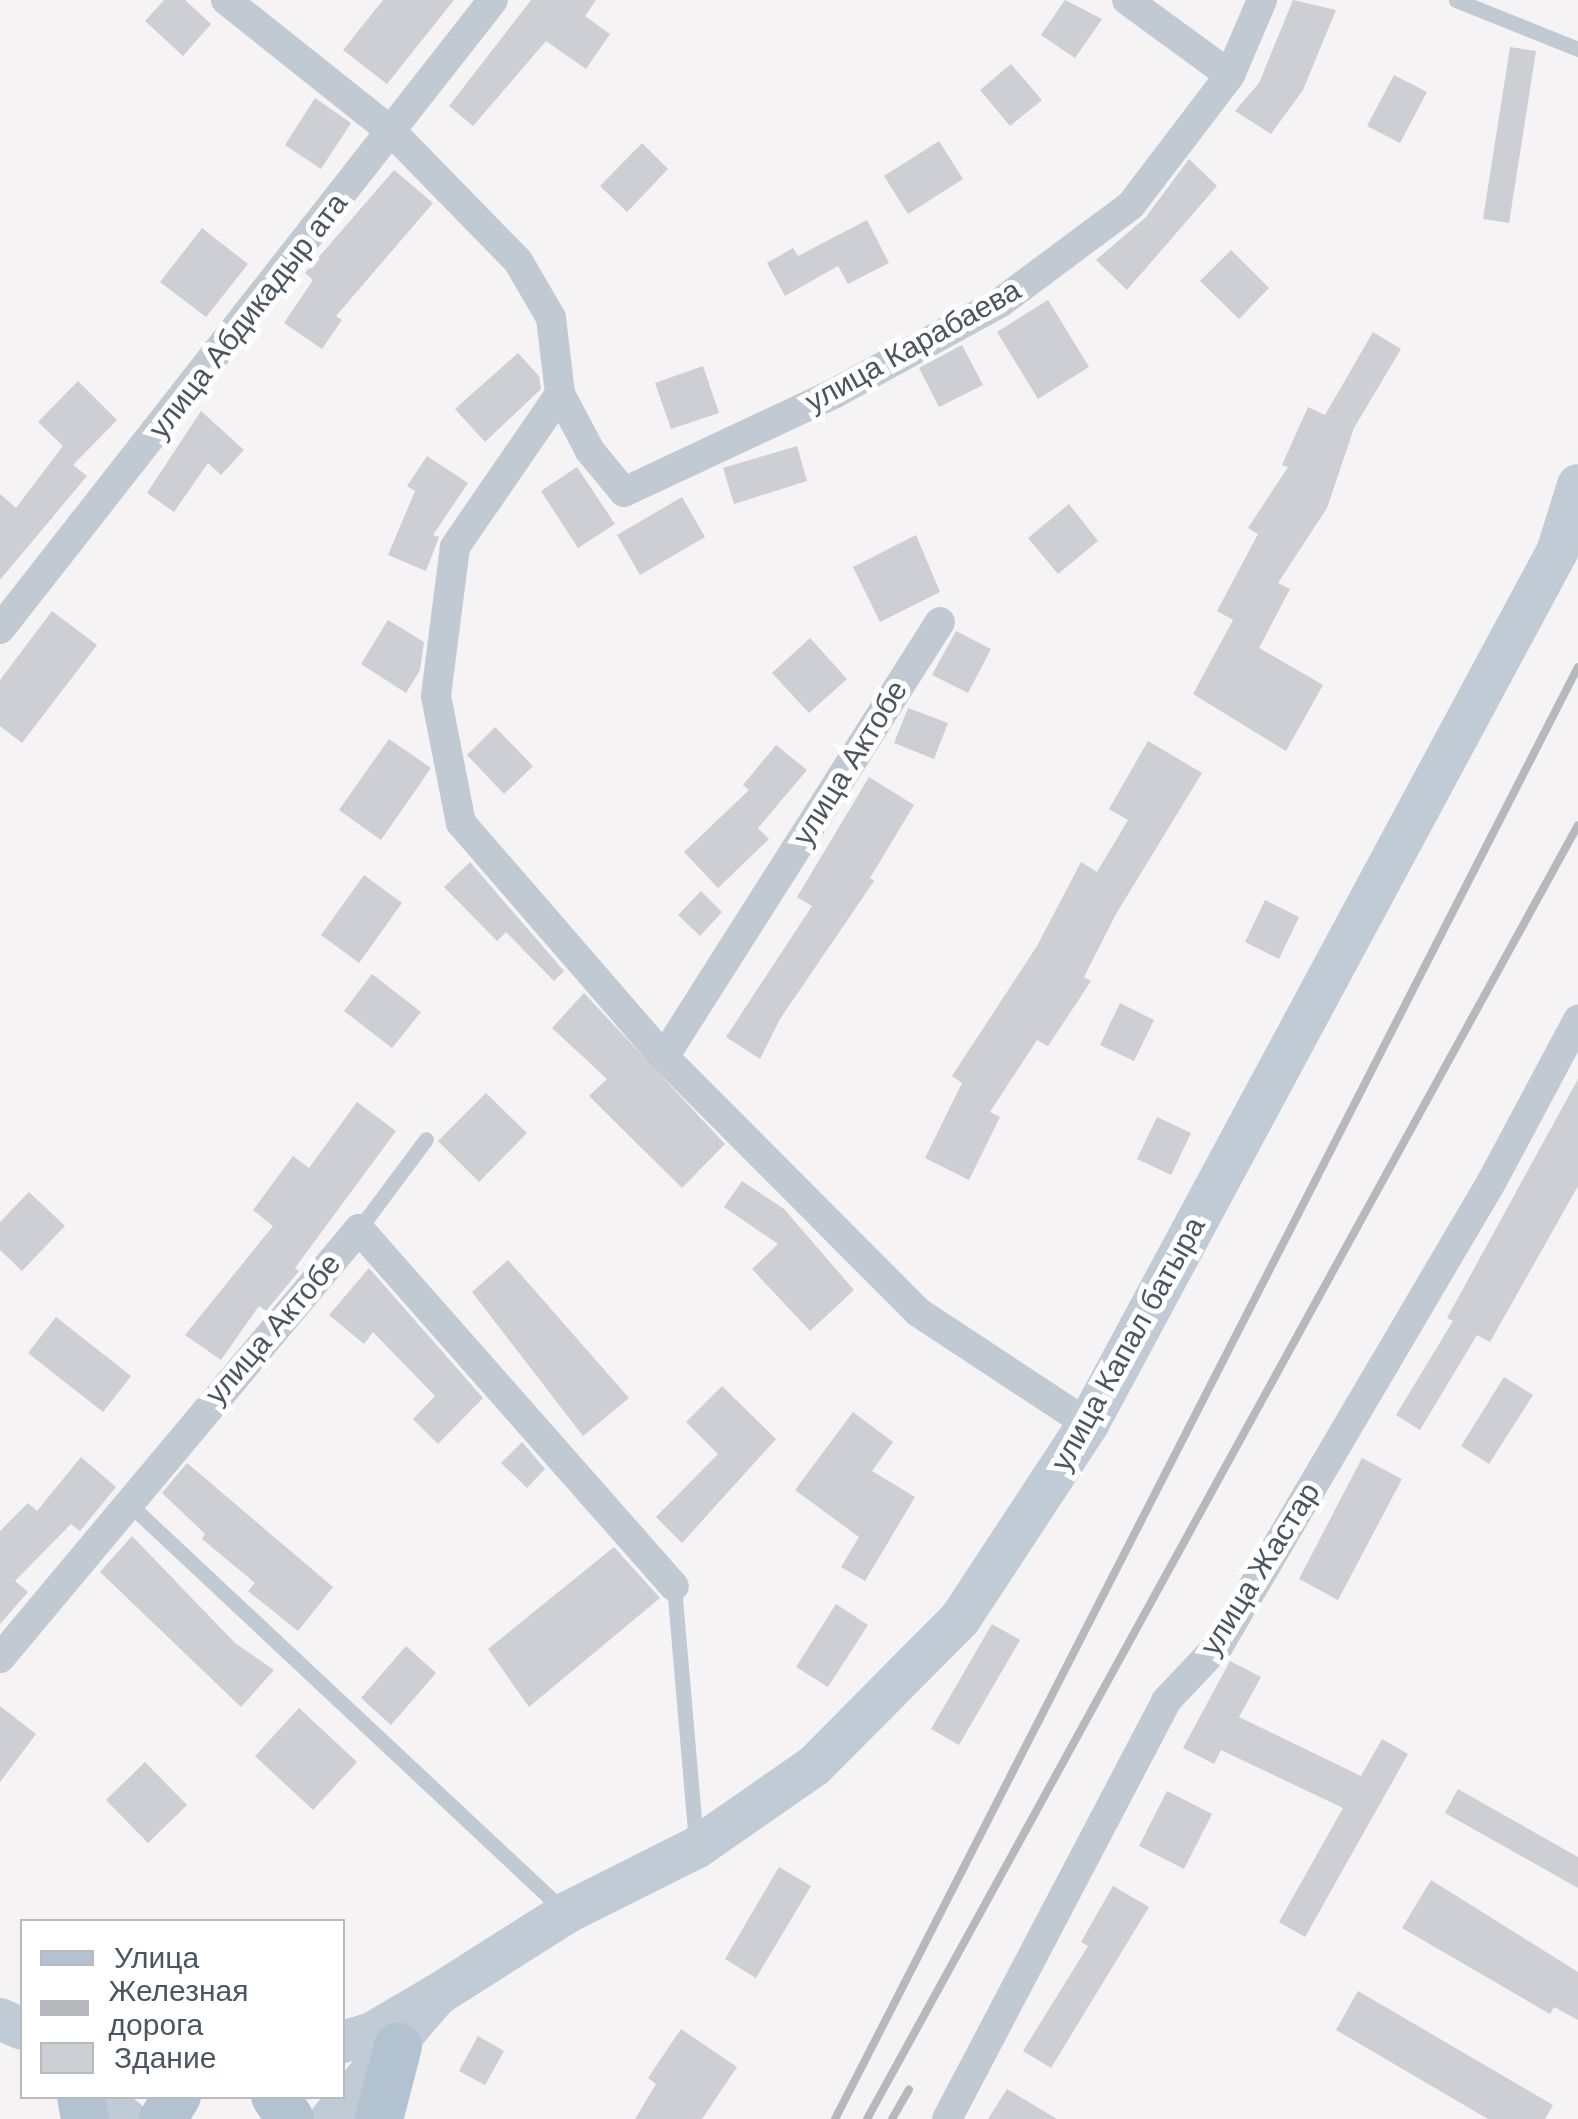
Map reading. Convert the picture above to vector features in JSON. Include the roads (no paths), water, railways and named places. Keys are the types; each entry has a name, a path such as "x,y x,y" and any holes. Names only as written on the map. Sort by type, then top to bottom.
{"main road":[{"name":"улица Капал батыра","path":"345,2041 372,2034 566,1913 696,1848 814,1766 960,1619 1088,1424 1556,552 1578,486"},
{"name":"улица Капал батыра","path":"330,2119 398,2046 437,1996"},
{"path":"379,2119 398,2046"},
{"path":"97,2099 126,2119"}],"street":[{"path":"226,0 392,132 518,261 550,318 560,394 455,547 436,696 462,823 664,1057 918,1312 1088,1424"},
{"name":"улица Абдикадыр ата","path":"0,629 493,0"},
{"path":"1127,0 1230,75"},
{"name":"улица Карабаева","path":"560,394 590,451 624,492 834,394 1001,302 1131,205 1230,75 1262,0"},
{"name":"улица Актобе","path":"664,1057 940,622"},
{"name":"улица Жастар","path":"947,2119 1166,1701 1219,1644 1492,1181 1578,1020"},
{"name":"улица Актобе","path":"0,1658 126,1501 359,1229 674,1586"}],"lane":[{"path":"1456,0 1578,49"},
{"path":"359,1229 426,1138"},
{"path":"126,1501 566,1913"},
{"path":"674,1586 696,1848"}],"railway":[{"path":"835,2119 1578,667"},
{"path":"867,2119 1578,825"},
{"path":"892,2119 909,2089"}]}
